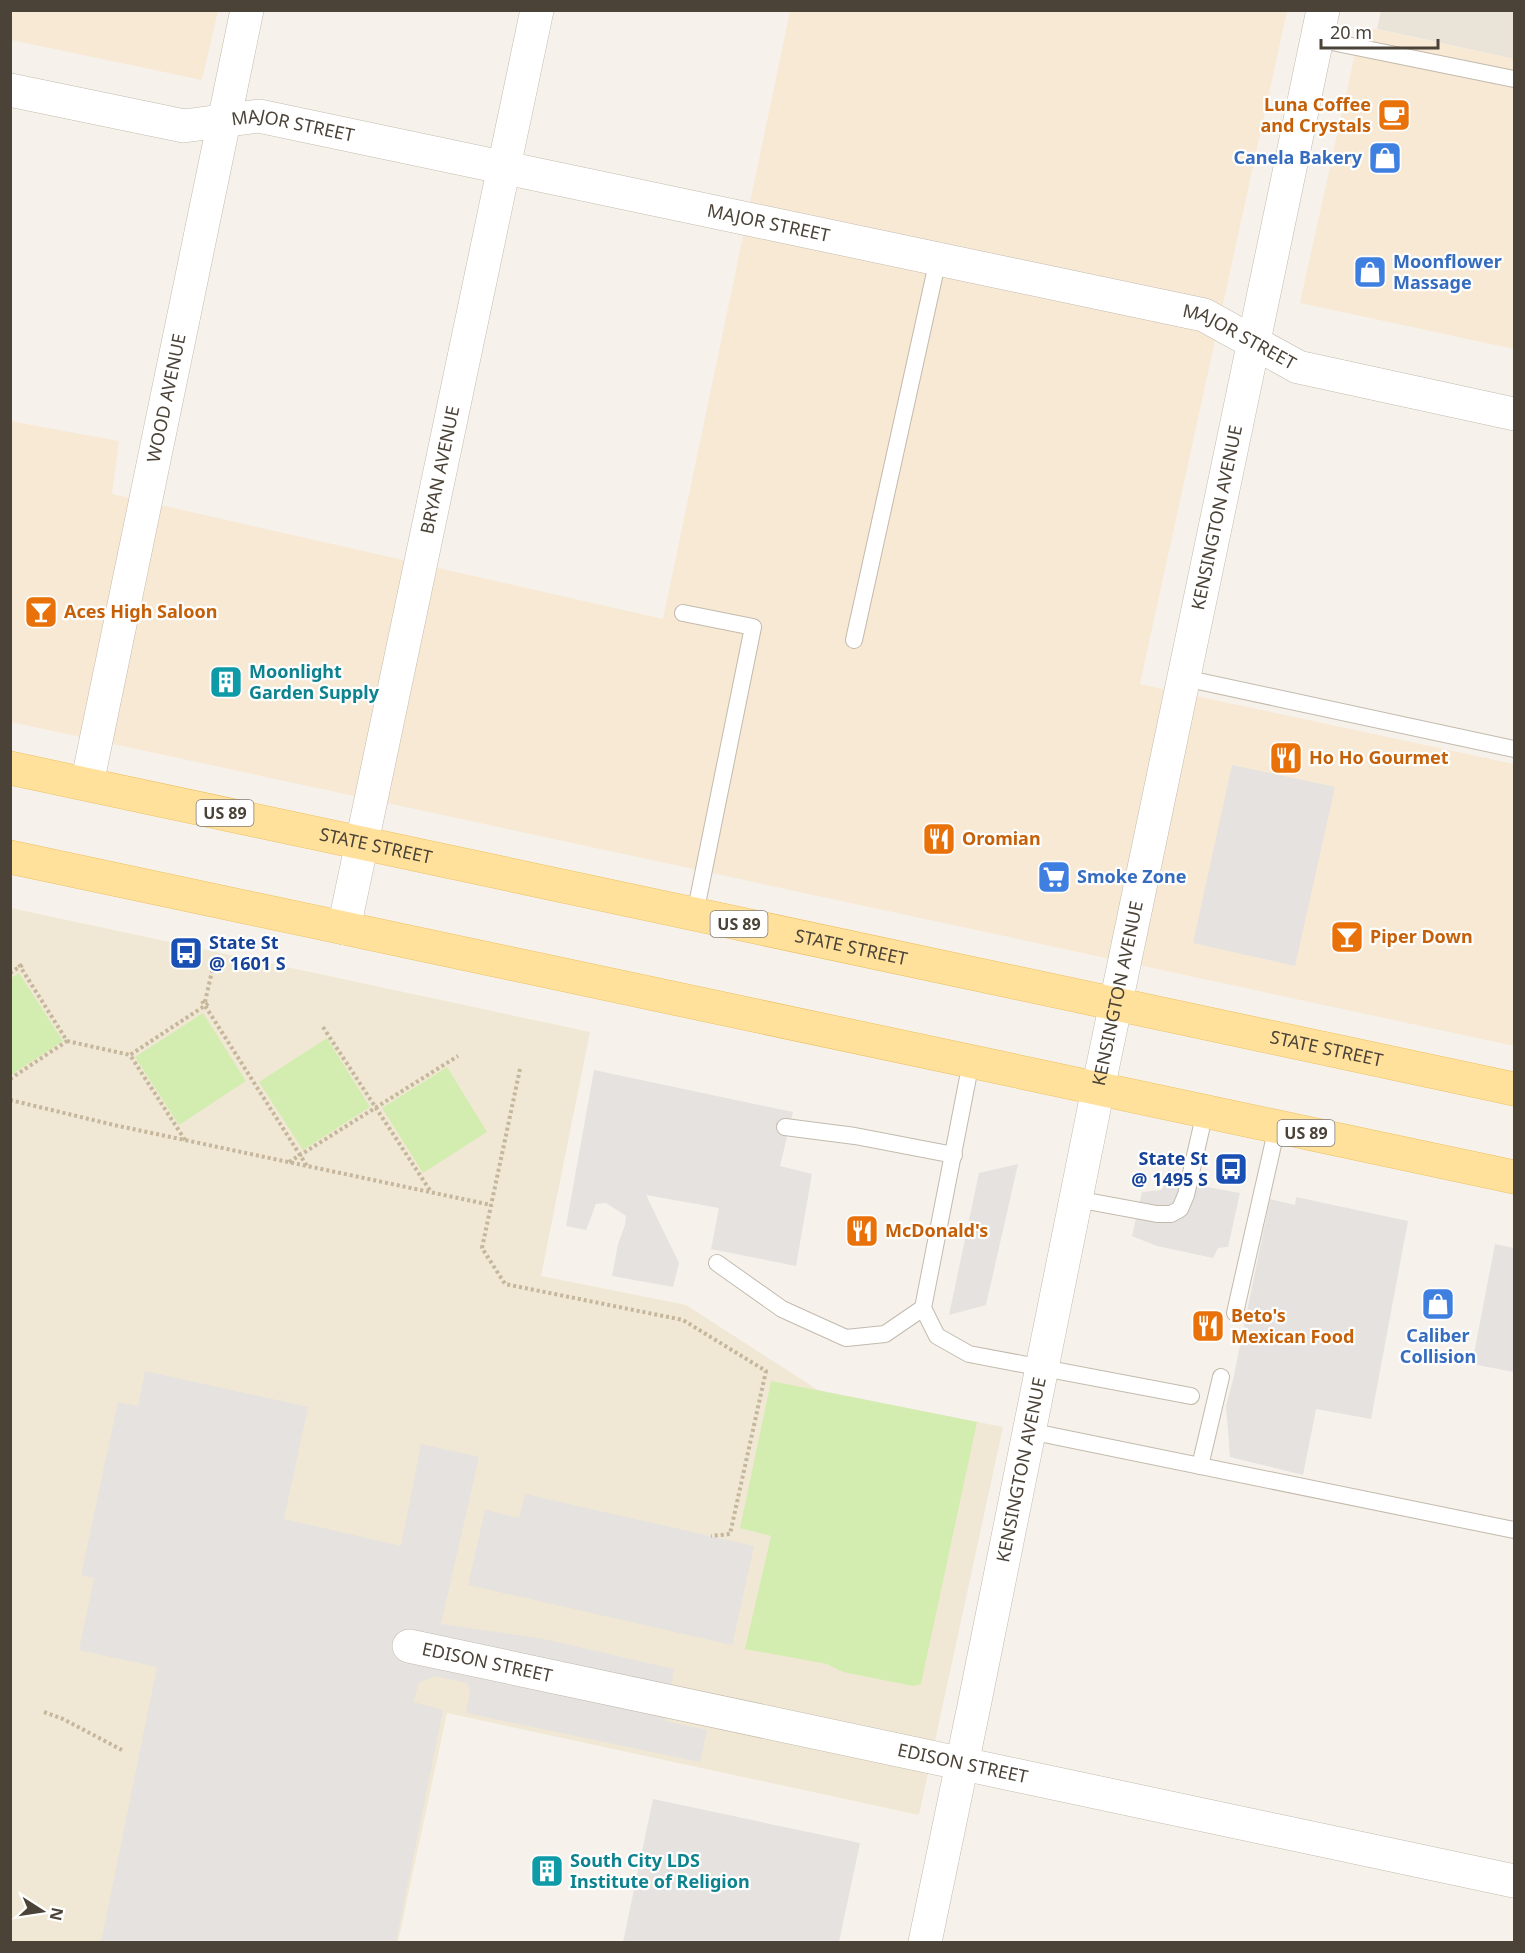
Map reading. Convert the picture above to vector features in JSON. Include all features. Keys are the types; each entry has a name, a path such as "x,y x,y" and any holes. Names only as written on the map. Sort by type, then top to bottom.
{"main road":[{"name":"STATE STREET","path":"10,768 1515,1089"},
{"name":"US 89","path":"10,857 1515,1178"}],"street":[{"name":"WOOD AVENUE","path":"87,784 246,10"},
{"name":"BRYAN AVENUE","path":"344,928 537,10"},
{"name":"KENSINGTON AVENUE","path":"925,1942 1098,1089 1320,25"},
{"name":"MAJOR STREET","path":"10,90 184,126 260,116 1204,315 1298,368 1515,414"},
{"name":"EDISON STREET","path":"409,1646 1515,1881"}],"lane":[{"path":"1320,25 1515,79"},
{"path":"855,640 938,259"},
{"path":"683,613 753,627 695,914"},
{"path":"1184,678 1515,749"},
{"path":"971,1062 923,1308 938,1336 969,1354 1191,1396"},
{"path":"1076,1199 1157,1214 1171,1214 1180,1209 1186,1195 1204,1112"},
{"path":"785,1127 855,1136 954,1155"},
{"path":"1235,1313 1277,1127"},
{"path":"717,1263 782,1309 846,1338 885,1334 923,1308"},
{"path":"1200,1466 1221,1377"},
{"path":"1029,1431 1515,1530"}],"path":[{"path":"130,1055 205,1003 215,958"},
{"path":"10,973 21,964 67,1041"},
{"path":"205,1003 307,1166"},
{"path":"323,1027 431,1192"},
{"path":"10,1079 67,1041 130,1055 185,1140"},
{"path":"289,1162 458,1056"},
{"path":"520,1069 482,1248 505,1284 683,1320 766,1371 730,1534 711,1536"},
{"path":"10,1100 491,1205"},
{"path":"44,1712 122,1750"}],"shaded area":[{"path":"11,10 218,11 202,80 11,40"},
{"path":"790,11 1287,11 1140,684 1514,764 1514,1046 11,722 10,421 119,441 112,494 663,619"},
{"path":"1381,11 1514,11 1514,59 1377,29"},
{"path":"1361,26 1514,59 1514,349 1300,303"},
{"path":"1232,765 1335,787 1295,966 1193,943"},
{"path":"11,908 590,1032 541,1276 686,1305 818,1390 1003,1427 919,1815 447,1713 398,1942 11,1942"},
{"path":"594,1070 793,1112 780,1166 812,1174 796,1266 711,1249 719,1208 646,1195 679,1263 673,1287 612,1276 626,1216 606,1203 596,1204 586,1230 566,1226"},
{"path":"1018,1164 986,1305 949,1315 979,1173"},
{"path":"1168,1170 1208,1178 1207,1187 1240,1193 1228,1247 1218,1248 1213,1258 1157,1246 1132,1236 1142,1192 1162,1190"},
{"path":"1296,1197 1408,1221 1371,1419 1316,1409 1303,1475 1230,1457 1226,1406 1270,1199 1295,1205"},
{"path":"1495,1244 1514,1248 1514,1372 1472,1364"},
{"path":"145,1371 308,1407 284,1519 401,1546 421,1444 479,1457 441,1624 544,1639 674,1669 665,1721 707,1730 700,1762 466,1713 470,1693 467,1683 435,1676 419,1683 413,1702 443,1710 396,1942 101,1942 157,1667 79,1650 94,1578 81,1575 118,1402 138,1406"},
{"path":"525,1494 754,1546 732,1645 468,1585 485,1510 519,1518"},
{"path":"653,1799 860,1843 839,1942 623,1942"}],"green space":[{"path":"19,973 63,1041 11,1075 11,978"},
{"path":"203,1013 246,1081 179,1125 135,1057"},
{"path":"327,1038 370,1107 303,1150 259,1082"},
{"path":"447,1067 487,1132 423,1173 382,1108"},
{"path":"771,1381 977,1422 921,1684 913,1686 843,1672 827,1664 745,1649 771,1536 740,1528"}],"place":[{"name":"Luna Coffee and Crystals","path":"1394,115"},
{"name":"Canela Bakery","path":"1385,158"},
{"name":"Moonflower Massage","path":"1370,272"},
{"name":"Aces High Saloon","path":"41,612"},
{"name":"Moonlight Garden Supply","path":"226,682"},
{"name":"Ho Ho Gourmet","path":"1286,758"},
{"name":"Oromian","path":"939,839"},
{"name":"Smoke Zone","path":"1054,877"},
{"name":"Piper Down","path":"1347,937"},
{"name":"State St @ 1601 S","path":"186,953"},
{"name":"State St @ 1495 S","path":"1231,1169"},
{"name":"McDonald's","path":"862,1231"},
{"name":"Caliber Collision","path":"1438,1304"},
{"name":"Beto's Mexican Food","path":"1208,1326"},
{"name":"South City LDS Institute of Religion","path":"547,1871"}]}
